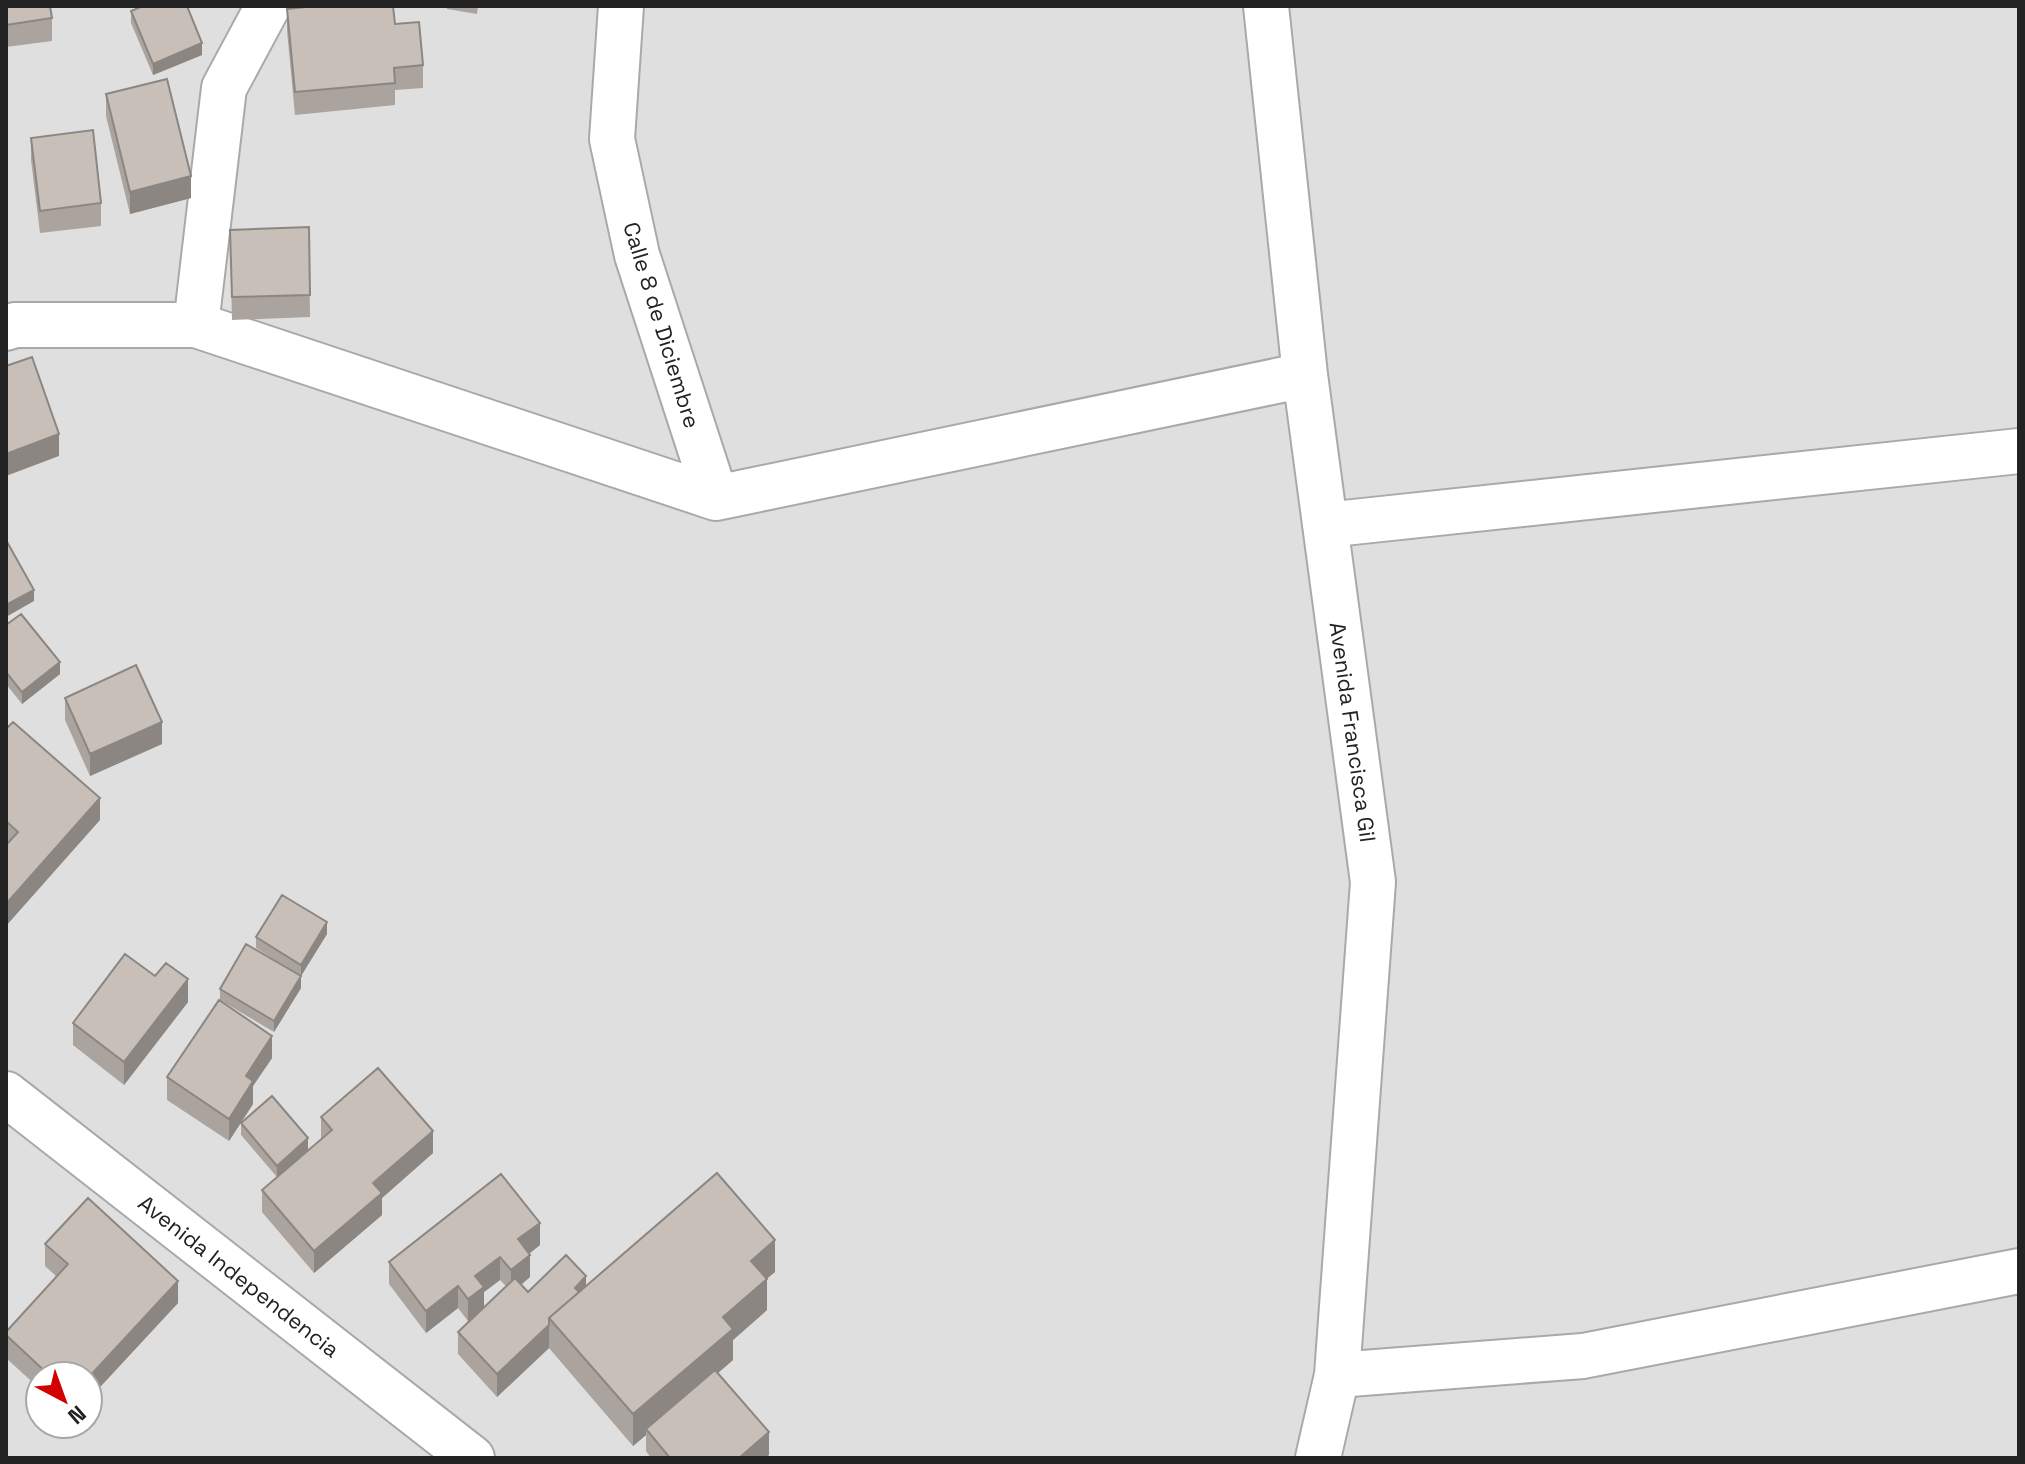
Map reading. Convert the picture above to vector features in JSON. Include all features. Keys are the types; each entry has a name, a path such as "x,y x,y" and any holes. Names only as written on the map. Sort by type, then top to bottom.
{"street":[{"path":"196,325 224,88 268,6"},
{"name":"Calle 8 de Diciembre","path":"621,6 612,139 637,255 716,498"},
{"name":"Avenida Francisca Gil","path":"1266,6 1305,375 1373,882 1337,1375 1318,1458"},
{"path":"6,328 15,325 196,325 716,498 1305,375"},
{"path":"1325,525 2019,451"},
{"name":"Avenida Independencia","path":"6,1094 472,1458"},
{"path":"1337,1375 1583,1356 2019,1271"}],"shaded area":[{"path":"6,6 2019,6 2019,1458 6,1458"}],"building":[{"path":"6,6 50,6 52,18 6,25"},
{"path":"143,6 187,6 202,43 153,64 131,11"},
{"path":"393,6 395,24 419,22 423,65 394,68 395,83 295,92 287,9"},
{"path":"167,79 191,176 130,192 106,94"},
{"path":"93,130 101,203 40,211 31,138"},
{"path":"309,227 310,295 232,297 230,230"},
{"path":"32,357 59,434 6,454 6,366"},
{"path":"6,540 34,590 6,605"},
{"path":"21,614 60,662 22,692 6,672 6,625"},
{"path":"136,665 162,722 90,754 65,698"},
{"path":"13,722 100,798 6,904 6,845 18,832 6,821 6,729"},
{"path":"282,895 327,922 301,965 256,937"},
{"path":"246,944 301,976 274,1021 220,989"},
{"path":"125,954 155,976 166,963 188,979 124,1062 73,1023"},
{"path":"219,1000 272,1036 246,1076 253,1081 229,1119 167,1077"},
{"path":"378,1068 433,1131 373,1183 382,1193 314,1251 262,1190 332,1130 321,1117"},
{"path":"272,1096 308,1138 277,1166 241,1123"},
{"path":"717,1173 775,1240 751,1261 767,1279 723,1317 733,1329 633,1414 549,1318"},
{"path":"501,1174 540,1223 518,1239 530,1255 511,1270 500,1257 475,1276 484,1287 468,1299 458,1286 426,1311 389,1262"},
{"path":"88,1198 178,1281 104,1361 33,1360 6,1332 68,1264 45,1244"},
{"path":"566,1255 586,1276 575,1288 579,1292 549,1318 549,1325 497,1374 458,1332 515,1278 528,1292"},
{"path":"715,1370 769,1432 739,1458 670,1458 646,1429"}]}
